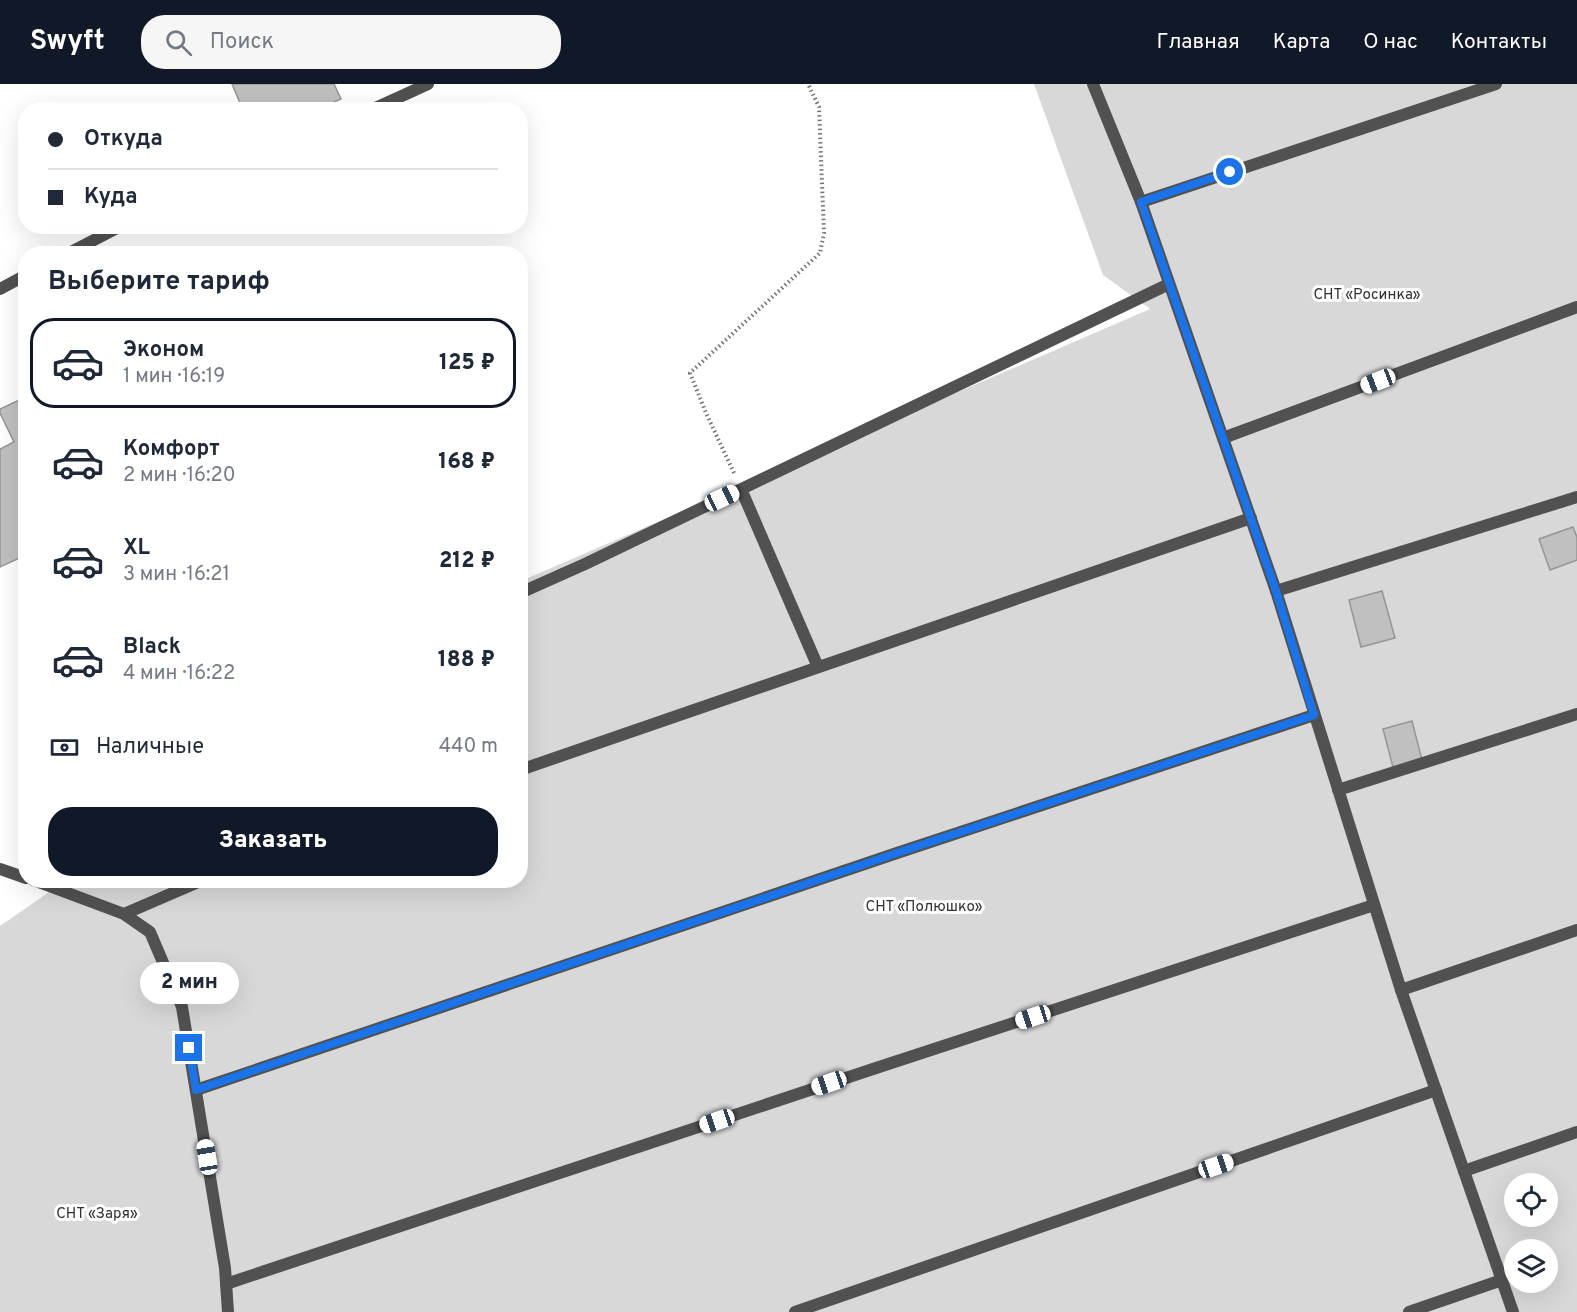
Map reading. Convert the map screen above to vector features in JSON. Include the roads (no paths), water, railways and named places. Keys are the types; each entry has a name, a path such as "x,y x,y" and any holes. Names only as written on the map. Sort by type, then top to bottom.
{"street":[{"path":"389,102 428,84"},
{"path":"1093,84 1141,202 1276,591 1401,990 1513,1312"},
{"path":"1141,202 1496,84"},
{"path":"82,246 106,234"},
{"path":"0,289 18,279"},
{"path":"528,589 1169,284"},
{"path":"1223,438 1577,308"},
{"path":"741,489 818,667"},
{"path":"1276,591 1577,497"},
{"path":"528,767 1251,518"},
{"path":"1338,790 1577,714"},
{"path":"196,1090 1314,715"},
{"path":"0,868 18,875"},
{"path":"54,888 124,914 150,932 182,1007 226,1284 228,1312"},
{"path":"124,914 184,888"},
{"path":"226,1284 1374,905"},
{"path":"1401,990 1577,930"},
{"path":"795,1312 1436,1090"},
{"path":"1464,1171 1577,1132"},
{"path":"1409,1312 1502,1280"}],"park label":[{"name":"СНТ «Росинка»","path":"1367,294"},
{"name":"СНТ «Полюшко»","path":"924,906"},
{"name":"СНТ «Заря»","path":"97,1213"}]}
